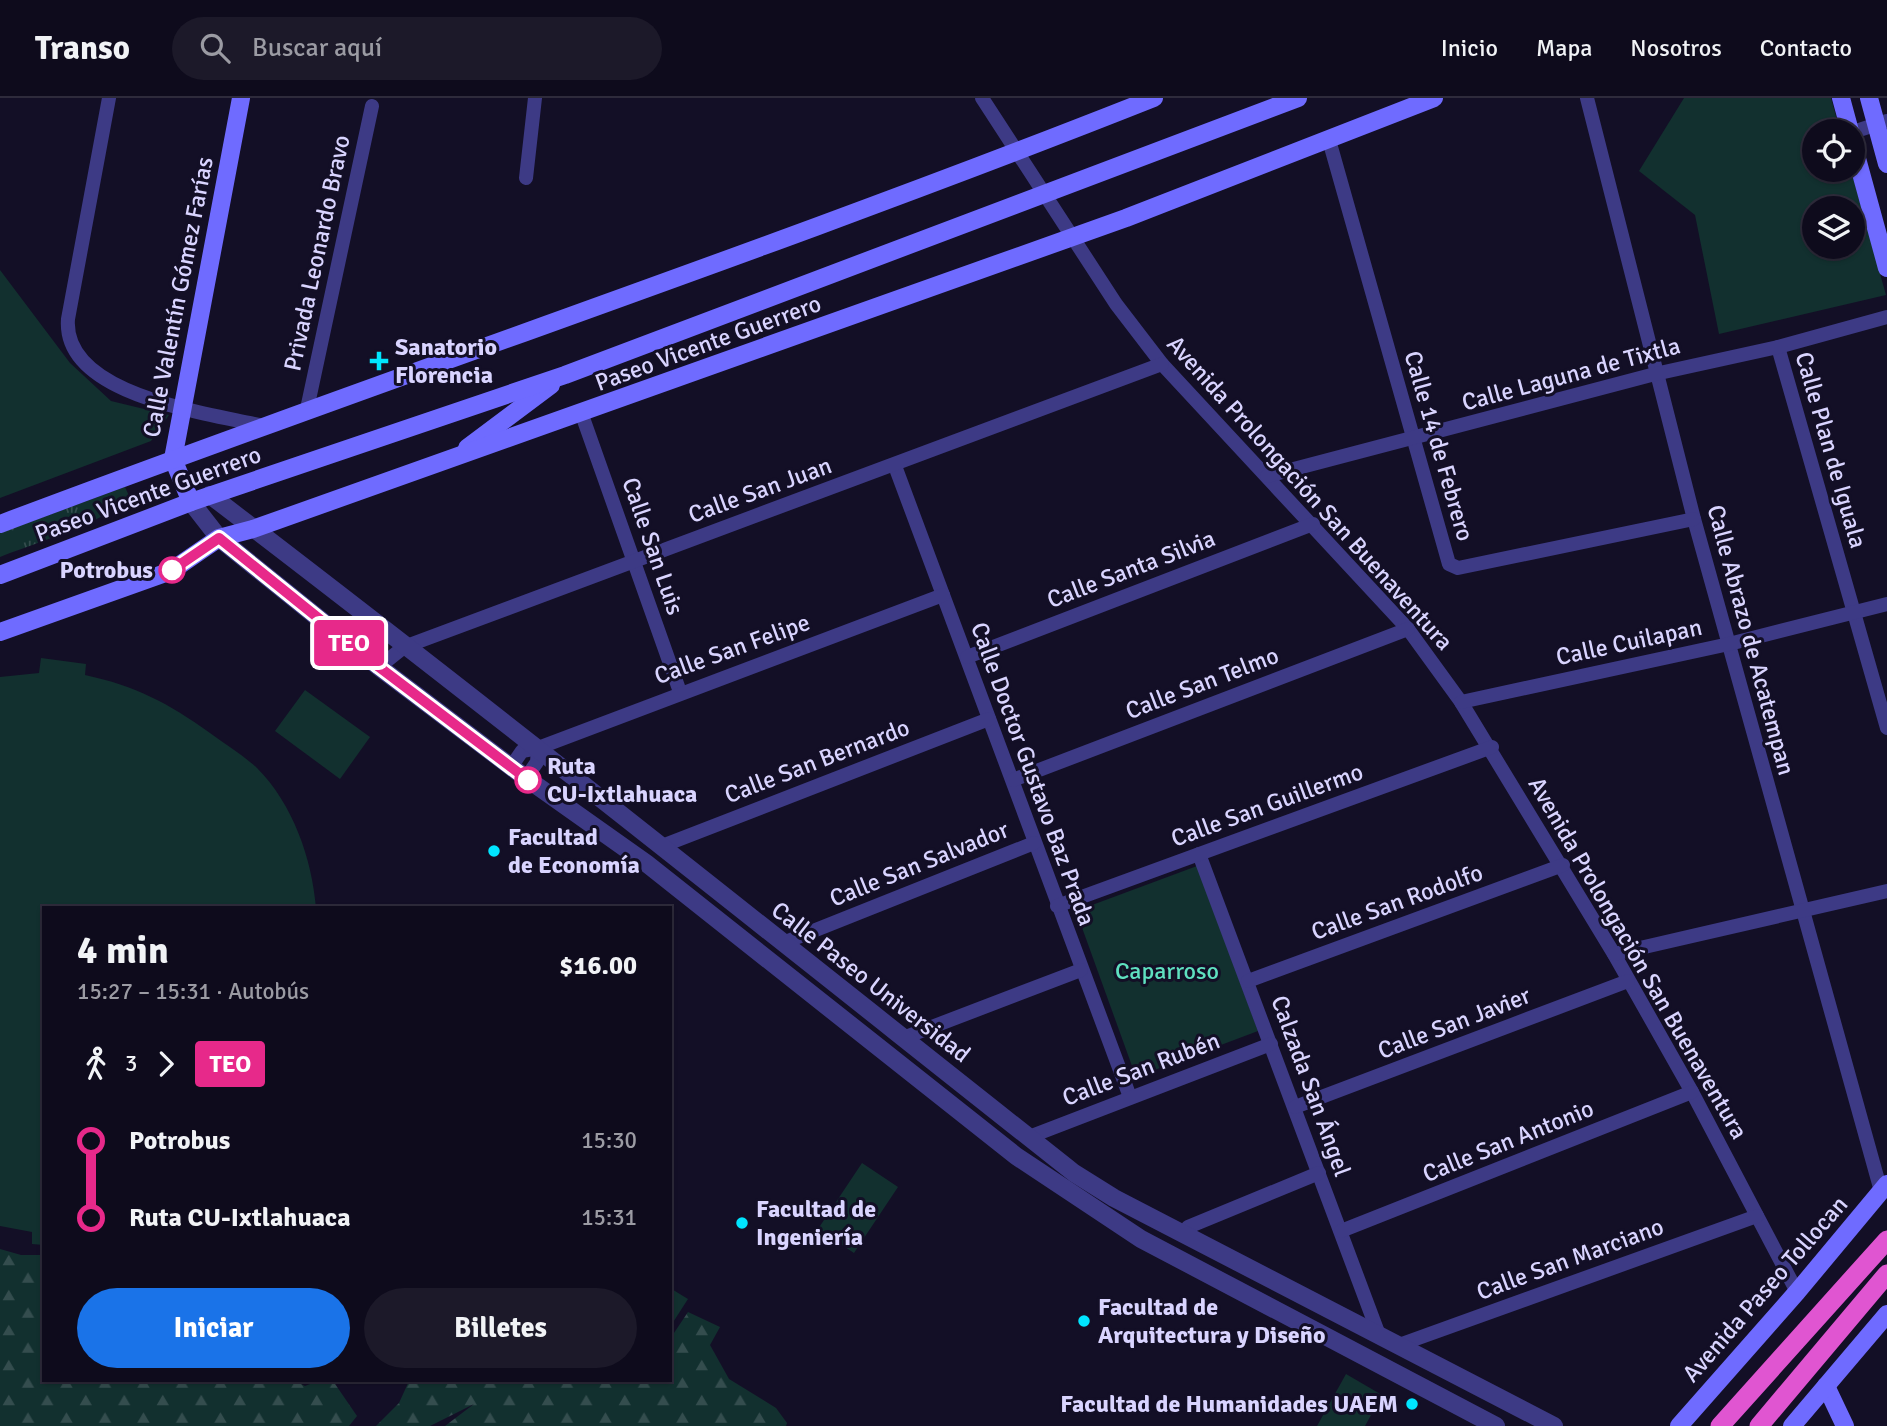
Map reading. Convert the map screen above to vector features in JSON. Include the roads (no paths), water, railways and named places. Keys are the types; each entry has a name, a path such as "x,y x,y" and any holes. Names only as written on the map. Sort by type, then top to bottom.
{"highway":[{"path":"1720,1426 1887,1240"},
{"path":"1759,1426 1887,1274"}],"main road":[{"name":"Calle Valentín Gómez Farías","path":"191,502 173,459 241,98"},
{"name":"Paseo Vicente Guerrero","path":"0,524 307,409 1018,152 1154,98"},
{"name":"Paseo Vicente Guerrero","path":"0,575 210,495 565,375 1298,98"},
{"name":"Paseo Vicente Guerrero","path":"0,632 171,571 219,538 253,529 453,457 582,415 1071,236 1434,98"},
{"path":"1841,98 1848,119"},
{"path":"1869,98 1881,122 1887,164"},
{"path":"1863,182 1887,268"},
{"path":"453,457 565,375"},
{"name":"Avenida Paseo Tollocan","path":"1679,1426 1884,1188"},
{"path":"1792,1426 1887,1314"},
{"path":"1826,1386 1845,1426"}],"street":[{"path":"108,98 67,328 69,337 84,359 106,382 139,397 262,426"},
{"path":"526,178 535,98"},
{"name":"Avenida Prolongación San Buenaventura","path":"982,98 1116,304 1162,364 1408,629 1492,747 1563,865 1692,1092 1797,1292"},
{"name":"Calle Abrazo de Acatempan","path":"1587,98 1655,374 1801,912 1884,1188"},
{"name":"Privada Leonardo Bravo","path":"307,409 372,106"},
{"name":"Calle 14 de Febrero","path":"1329,140 1449,564 1454,568 1694,519"},
{"name":"Calle Laguna de Tixtla","path":"1267,476 1413,440 1655,374 1778,347 1887,317"},
{"name":"Calle Plan de Iguala","path":"1778,347 1887,728"},
{"name":"Calle San Juan","path":"379,667 404,647 634,559 895,466 1162,364"},
{"name":"Calle San Luis","path":"582,415 680,692"},
{"name":"Calle Doctor Gustavo Baz Prada","path":"895,466 1130,1097"},
{"name":"Calle Paseo Universidad","path":"210,495 538,748 1074,1173 1114,1198 1554,1426"},
{"name":"Calle Paseo Universidad","path":"191,502 219,538 379,667 526,779 646,863 1016,1156 1094,1210 1165,1252 1497,1426"},
{"name":"Calle Santa Silvia","path":"967,657 1313,524"},
{"name":"Calle San Felipe","path":"511,766 522,751 538,748 680,692 943,595"},
{"name":"Calle Cuilapan","path":"1461,702 1729,644 1887,604"},
{"name":"Calle San Telmo","path":"1013,780 1408,629"},
{"name":"Calle San Bernardo","path":"662,846 989,719"},
{"name":"Calle San Guillermo","path":"1057,906 1492,747"},
{"path":"526,779 537,762 538,748"},
{"name":"Calle San Salvador","path":"783,943 1034,843"},
{"name":"Calzada San Ángel","path":"1199,854 1379,1335"},
{"name":"Calle San Rodolfo","path":"1248,981 1563,865"},
{"path":"1614,954 1887,891"},
{"path":"903,1038 1081,970"},
{"name":"Calle San Javier","path":"1295,1107 1628,981"},
{"name":"Calle San Rubén","path":"1029,1137 1270,1044"},
{"name":"Calle San Antonio","path":"1341,1231 1692,1092"},
{"path":"1188,1227 1319,1173"},
{"name":"Calle San Marciano","path":"1399,1345 1757,1216"},
{"path":"1458,1405 1466,1394 1468,1381"},
{"path":"1497,1426 1501,1410 1511,1403"}],"place":[{"name":"Sanatorio Florencia","path":"379,361"},
{"name":"Potrobus","path":"172,570"},
{"name":"Ruta CU-Ixtlahuaca","path":"528,780"},
{"name":"Facultad de Economía","path":"494,851"},
{"name":"Facultad de Ingeniería","path":"742,1223"},
{"name":"Facultad de Arquitectura y Diseño","path":"1084,1321"},
{"name":"Facultad de Humanidades UAEM","path":"1412,1404"}],"park label":[{"name":"Caparroso","path":"1167,971"}]}
